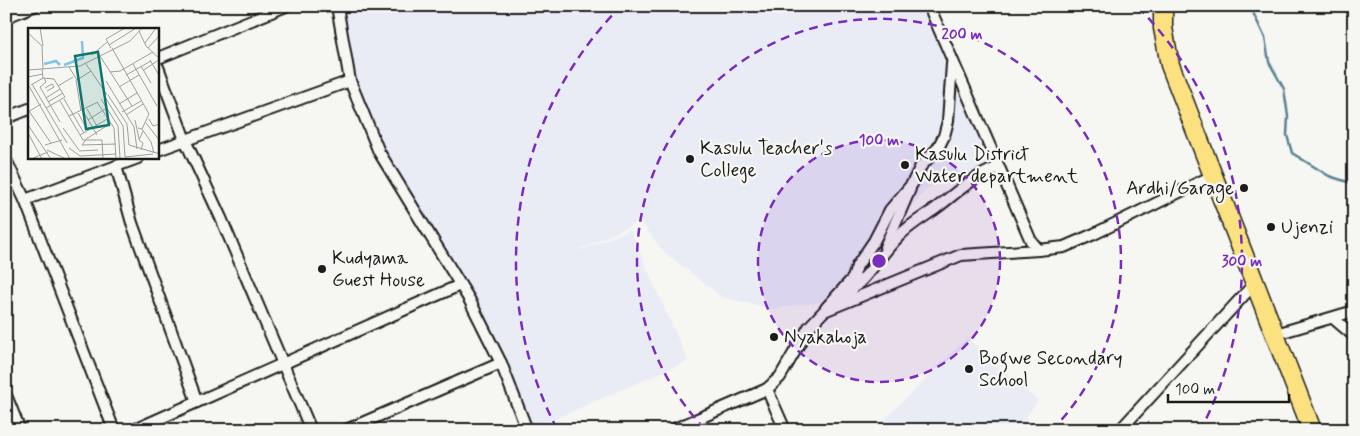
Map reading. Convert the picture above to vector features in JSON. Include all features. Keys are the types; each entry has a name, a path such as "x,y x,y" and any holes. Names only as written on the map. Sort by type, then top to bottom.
{"highway":[{"path":"1163,6 1163,28 1170,65 1312,430"}],"street":[{"path":"6,17 34,6"},
{"path":"159,58 286,6"},
{"path":"337,6 350,81 379,152 460,285 501,363 527,430"},
{"path":"929,6 1031,241 1039,250"},
{"path":"883,256 921,166 938,148 944,136 953,74 951,58"},
{"path":"159,70 185,140 221,218 311,430"},
{"path":"159,150 350,81"},
{"path":"6,118 28,109"},
{"path":"25,200 135,159"},
{"path":"6,160 25,200 114,430"},
{"path":"116,166 132,223 197,402"},
{"path":"832,302 846,294 864,279 897,238 957,189 977,176 999,168"},
{"path":"824,311 961,255 1064,247 1212,176"},
{"path":"672,430 767,390 780,377 809,327 852,278 890,210 912,184"},
{"path":"1120,430 1255,283"},
{"path":"134,430 460,285"},
{"path":"1276,334 1354,310"},
{"path":"1333,318 1354,336"},
{"path":"346,430 501,363"},
{"path":"767,390 784,430"},
{"path":"6,395 20,430"}],"shaded area":[{"name":"Kasulu Teacher's College","path":"337,6 929,6 999,167 929,187 821,302 771,309 722,297 664,252 640,221 570,254 630,230 688,361 529,430 501,363 379,151 351,80"},
{"name":"Bogwe Secondary School","path":"967,338 1038,401 1017,430 874,430"}],"waterway":[{"path":"1250,6 1265,38 1269,62 1284,89 1288,116 1287,135 1292,153 1329,176 1354,184"}],"place":[{"name":"Kasulu Teacher's College","path":"690,159"},
{"name":"Kasulu District Water department","path":"905,165"},
{"name":"Ardhi/Garage","path":"1244,188"},
{"name":"Ujenzi","path":"1271,227"},
{"name":"Kudyama Guest House","path":"322,269"},
{"name":"Nyakahoja","path":"774,337"},
{"name":"Bogwe Secondary School","path":"969,369"}]}
